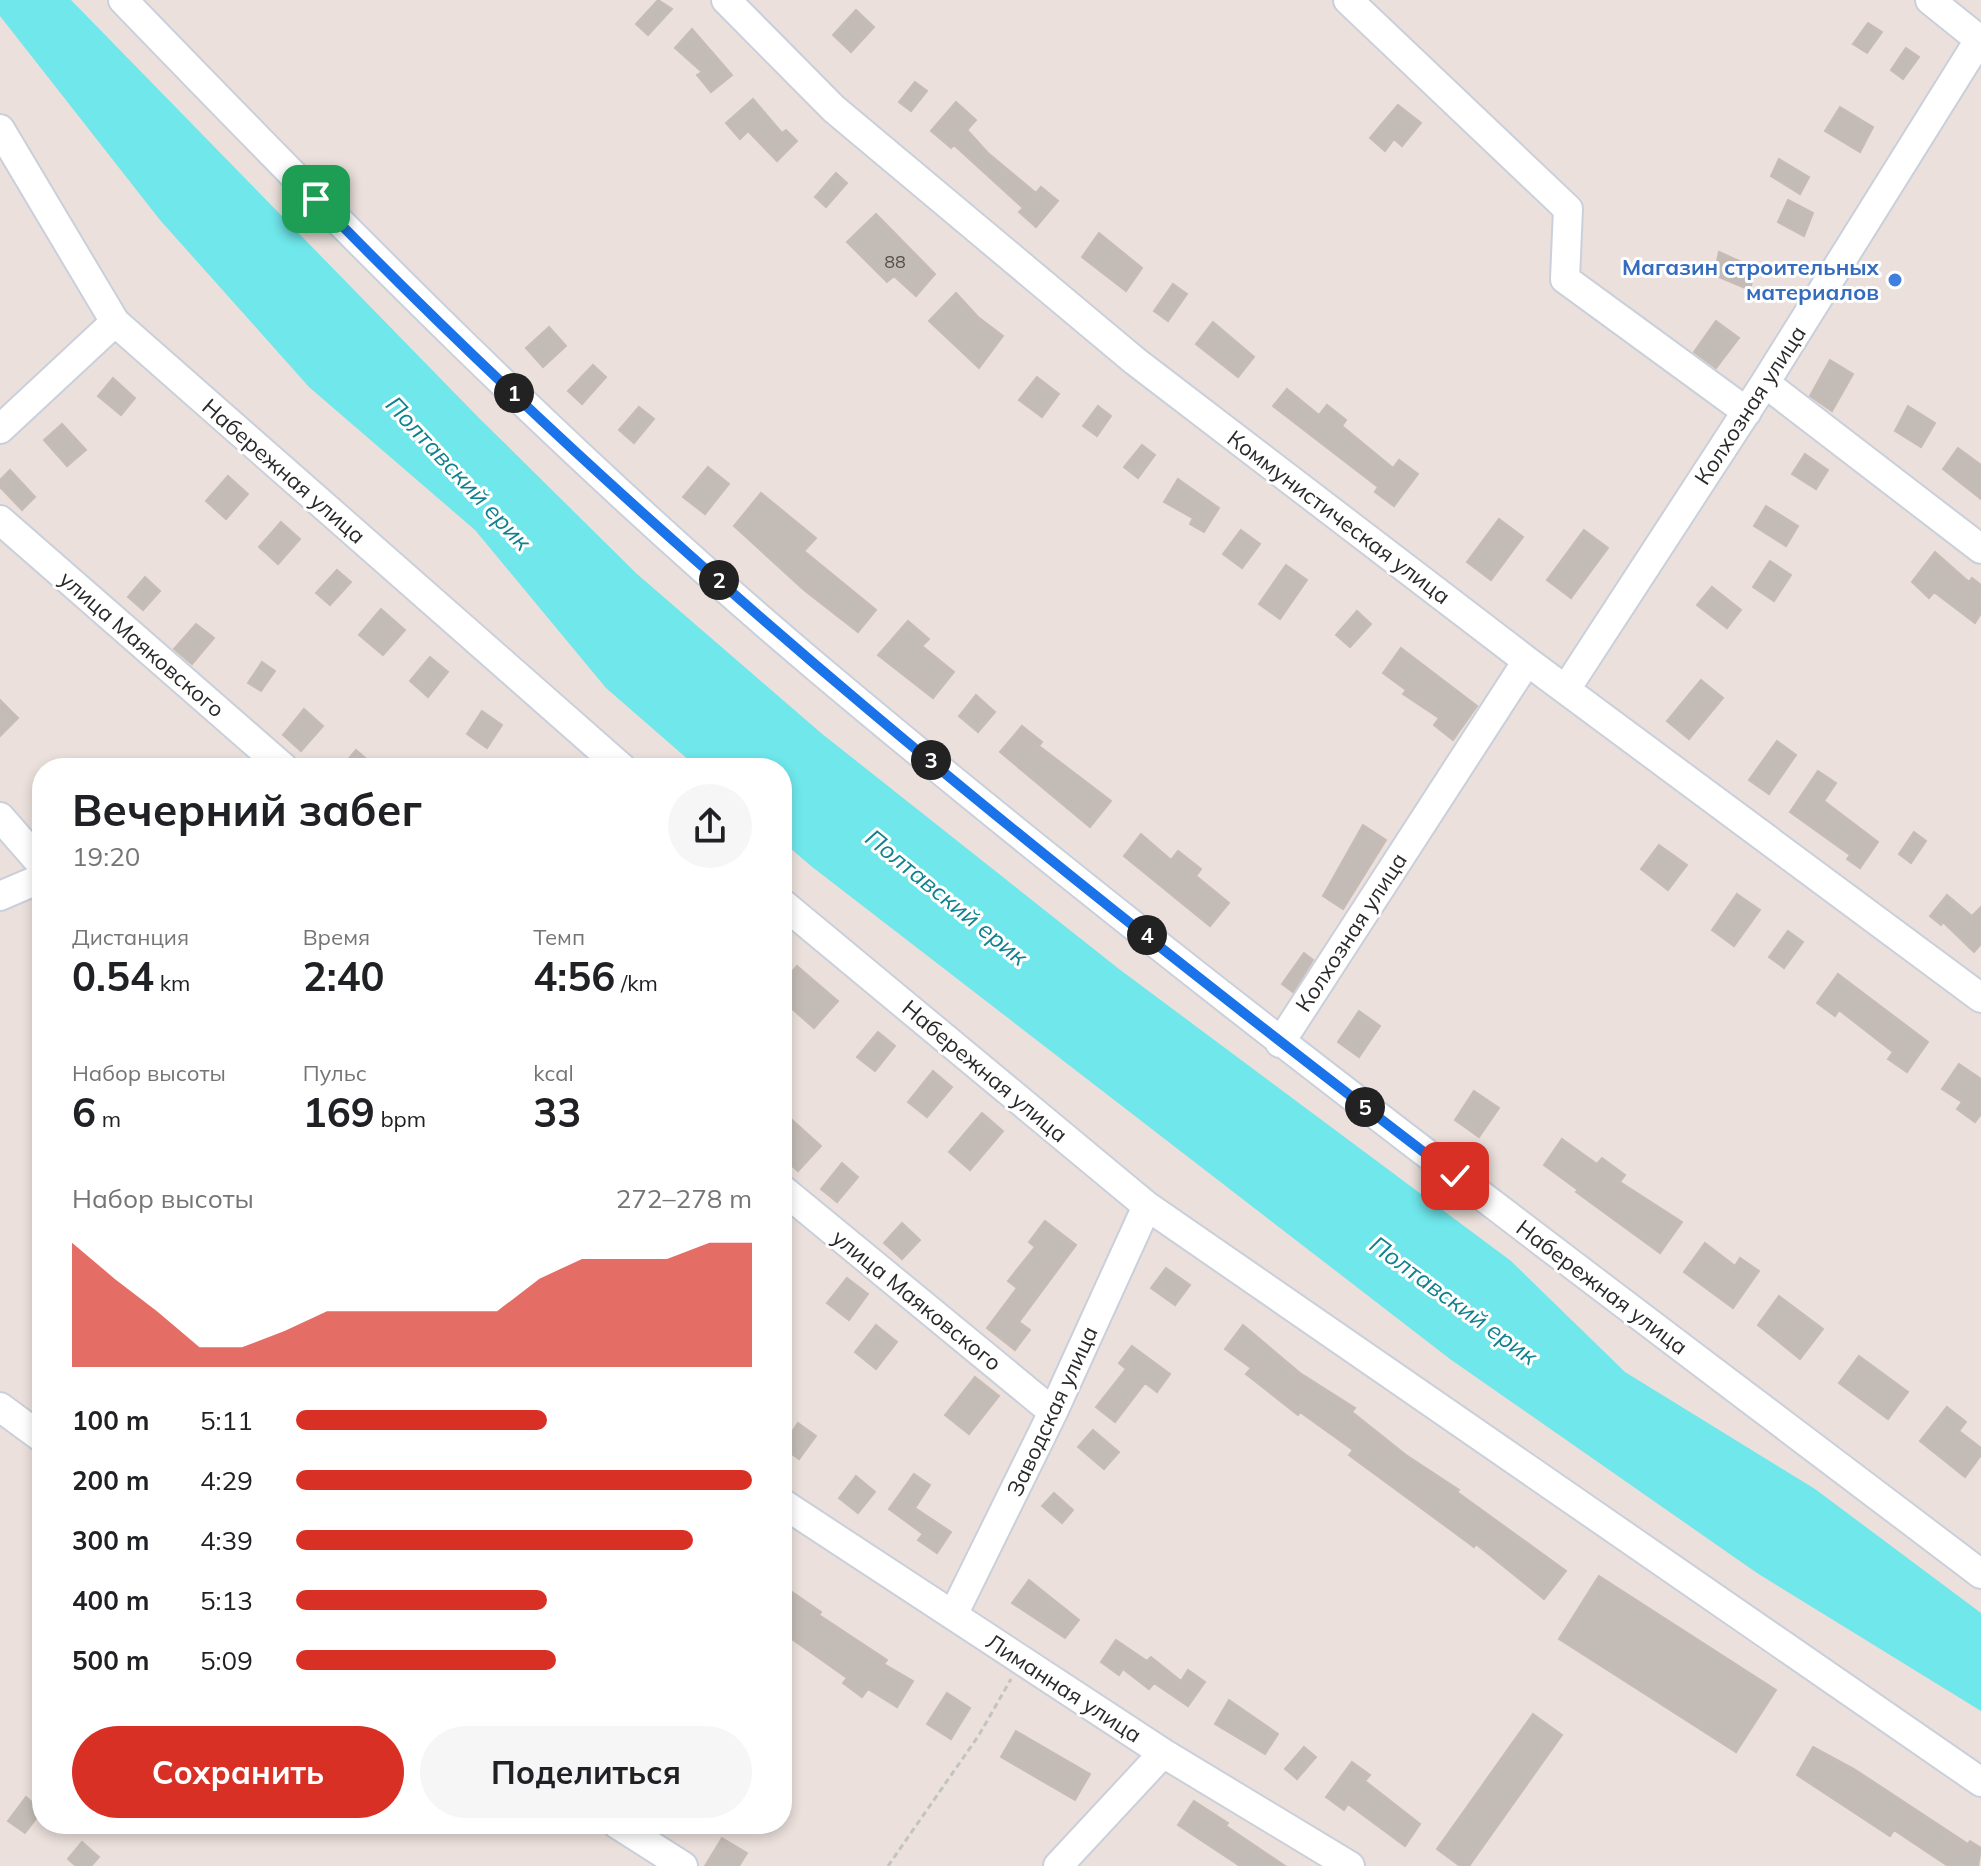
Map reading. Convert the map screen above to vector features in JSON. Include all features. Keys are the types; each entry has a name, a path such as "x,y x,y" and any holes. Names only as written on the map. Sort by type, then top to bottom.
{"street":[{"name":"Набережная улица","path":"123,0 380,265 589,465 819,669 1280,1043 1981,1574"},
{"name":"Коммунистическая улица","path":"726,0 834,109 1135,361 1527,661 1981,998"},
{"path":"1348,0 1568,209 1565,279 1747,412"},
{"path":"1930,0 1980,39"},
{"name":"Колхозная улица","path":"1566,689 1747,412 1980,39"},
{"name":"Набережная улица","path":"0,129 115,322 611,758"},
{"path":"0,429 115,322"},
{"path":"1765,383 1981,549"},
{"name":"улица Маяковского","path":"0,520 273,758"},
{"name":"Колхозная улица","path":"1280,1043 1527,661"},
{"path":"0,817 32,854"},
{"path":"0,896 32,882"},
{"name":"Набережная улица","path":"792,911 1147,1206 1981,1782"},
{"name":"улица Маяковского","path":"792,1197 1053,1412"},
{"name":"Заводская улица","path":"953,1615 1053,1412 1147,1206"},
{"path":"0,1407 32,1431"},
{"name":"Лиманная улица","path":"792,1510 1163,1753 1350,1866"},
{"path":"1058,1866 1163,1753"},
{"path":"633,1834 683,1866"}],"path":[{"path":"888,1866 979,1735 1022,1660"}],"water":[{"name":"Полтавский ерик","path":"0,0 71,0 478,417 637,574 821,733 1119,969 1511,1261 1625,1372 1815,1489 1981,1613 1981,1711 1757,1573 1450,1359 811,866 792,850 792,758 686,758 606,688 475,530 309,387 160,220 0,16"}],"building":[{"path":"658,0 672,9 648,35 636,24"},
{"path":"856,10 874,27 851,52 833,35"},
{"path":"1868,23 1882,32 1867,53 1853,44"},
{"path":"692,29 732,75 711,92 697,75 702,72 675,48"},
{"path":"1906,48 1919,57 1903,79 1891,70"},
{"path":"915,82 927,91 911,111 899,102"},
{"path":"753,99 782,133 786,130 797,141 777,161 748,131 740,139 726,123"},
{"path":"956,102 976,120 967,130 988,153 1036,193 1041,187 1058,201 1036,227 1019,212 1023,208 954,145 951,148 931,131"},
{"path":"1398,105 1421,123 1402,146 1394,139 1385,151 1370,138"},
{"path":"1840,107 1873,127 1860,152 1825,131"},
{"path":"1779,159 1809,177 1800,194 1771,176"},
{"path":"836,173 847,183 826,207 815,197"},
{"path":"1788,200 1813,213 1804,236 1778,222"},
{"path":"876,214 935,274 916,296 894,276 887,282 847,242"},
{"path":"1099,233 1142,268 1126,291 1082,257"},
{"path":"1719,252 1755,268 1750,290 1714,275"},
{"path":"1173,284 1187,294 1168,321 1154,311"},
{"path":"956,293 978,317 1003,336 979,368 929,321"},
{"path":"1716,321 1739,338 1716,368 1694,352"},
{"path":"1213,322 1254,357 1238,377 1196,344"},
{"path":"549,327 566,346 543,367 526,348"},
{"path":"1830,360 1853,374 1832,411 1810,396"},
{"path":"593,365 606,377 582,404 568,391"},
{"path":"1037,377 1059,394 1042,417 1019,400"},
{"path":"113,378 135,398 121,415 98,396"},
{"path":"1287,389 1319,415 1327,405 1346,420 1342,426 1393,468 1399,460 1418,474 1394,506 1375,492 1378,487 1273,406"},
{"path":"1098,406 1111,416 1097,436 1083,426"},
{"path":"1908,406 1935,423 1921,447 1895,431"},
{"path":"639,407 654,419 634,443 619,430"},
{"path":"62,424 86,450 67,466 44,440"},
{"path":"1142,445 1155,455 1138,478 1124,467"},
{"path":"1958,448 1981,465 1981,499 1943,469"},
{"path":"1805,454 1828,470 1816,489 1792,474"},
{"path":"708,467 729,484 705,514 683,497"},
{"path":"10,470 35,497 22,510 0,487 0,480"},
{"path":"228,476 248,494 226,519 206,501"},
{"path":"1178,479 1219,508 1204,532 1190,524 1193,518 1164,502"},
{"path":"761,493 816,538 804,551 876,610 858,632 804,590 734,526"},
{"path":"1766,506 1798,526 1786,546 1754,526"},
{"path":"1499,519 1523,537 1491,580 1467,562"},
{"path":"281,522 300,539 278,564 259,547"},
{"path":"1241,530 1260,544 1242,568 1223,554"},
{"path":"1584,530 1608,548 1571,598 1547,580"},
{"path":"1935,552 1969,582 1972,578 1981,585 1981,613 1975,623 1934,592 1929,598 1912,582"},
{"path":"1770,561 1791,575 1774,601 1753,587"},
{"path":"1286,565 1307,580 1280,619 1259,604"},
{"path":"337,570 351,582 330,605 316,593"},
{"path":"145,577 160,591 143,610 128,597"},
{"path":"1712,587 1741,610 1727,628 1697,605"},
{"path":"381,609 405,630 383,655 359,635"},
{"path":"1357,611 1371,624 1350,647 1336,635"},
{"path":"908,621 929,639 922,646 954,672 933,698 878,655"},
{"path":"196,624 214,638 192,664 174,649"},
{"path":"1401,648 1477,706 1453,740 1434,725 1439,718 1403,694 1406,690 1383,673"},
{"path":"430,657 448,672 428,697 410,681"},
{"path":"262,662 275,671 261,691 248,683"},
{"path":"1701,680 1723,698 1689,739 1667,721"},
{"path":"976,695 995,712 978,732 959,716"},
{"path":"0,700 18,718 0,736"},
{"path":"304,709 323,726 301,751 283,735"},
{"path":"482,711 502,725 487,748 467,734"},
{"path":"1022,726 1042,742 1039,746 1111,801 1090,827 1000,752"},
{"path":"1777,741 1796,755 1769,794 1749,780"},
{"path":"356,750 365,758 349,758"},
{"path":"1818,771 1836,783 1824,801 1878,842 1860,868 1847,859 1850,855 1790,812"},
{"path":"1363,825 1386,840 1343,909 1323,896"},
{"path":"1914,832 1926,841 1911,863 1899,854"},
{"path":"1141,834 1171,860 1178,851 1201,869 1196,876 1229,903 1210,926 1124,856"},
{"path":"1659,845 1687,865 1668,890 1641,869"},
{"path":"1737,894 1760,910 1734,946 1712,930"},
{"path":"1947,895 1972,916 1981,907 1981,944 1974,952 1943,922 1941,925 1930,916"},
{"path":"1788,931 1803,942 1784,968 1769,957"},
{"path":"1304,953 1313,960 1293,992 1282,984"},
{"path":"797,966 838,1001 814,1028 792,1009 792,972"},
{"path":"1838,974 1928,1042 1907,1072 1888,1059 1893,1052 1839,1010 1835,1016 1817,1003"},
{"path":"1359,1011 1380,1026 1359,1057 1338,1042"},
{"path":"878,1032 895,1046 875,1071 857,1057"},
{"path":"1959,1064 1981,1079 1981,1114 1975,1122 1957,1109 1962,1102 1942,1089"},
{"path":"933,1071 952,1087 927,1117 908,1102"},
{"path":"1474,1091 1499,1108 1479,1137 1455,1120"},
{"path":"982,1113 1003,1131 970,1170 949,1152"},
{"path":"792,1120 821,1146 798,1171 792,1166"},
{"path":"1562,1139 1597,1164 1602,1158 1625,1175 1620,1182 1682,1222 1660,1253 1544,1165"},
{"path":"842,1163 858,1177 837,1202 821,1189"},
{"path":"1045,1221 1076,1245 1019,1322 1030,1330 1015,1350 987,1328 1017,1288 1008,1281 1035,1247 1029,1242"},
{"path":"902,1223 920,1240 902,1259 884,1243"},
{"path":"1705,1243 1735,1266 1740,1258 1759,1271 1733,1308 1684,1272"},
{"path":"1166,1268 1190,1285 1175,1305 1151,1288"},
{"path":"847,1278 868,1294 849,1320 827,1303"},
{"path":"1779,1296 1823,1329 1800,1359 1758,1325"},
{"path":"876,1325 897,1342 876,1369 855,1352"},
{"path":"1243,1325 1300,1373 1355,1408 1352,1412 1406,1455 1459,1490 1457,1492 1566,1571 1544,1599 1476,1544 1474,1547 1349,1455 1353,1450 1300,1412 1298,1415 1246,1374 1251,1368 1225,1349"},
{"path":"1132,1346 1170,1374 1157,1392 1145,1383 1115,1422 1096,1407 1126,1369 1119,1363"},
{"path":"1859,1356 1908,1392 1888,1419 1839,1383"},
{"path":"975,1377 999,1396 969,1434 945,1415"},
{"path":"1947,1407 1966,1422 1959,1431 1981,1448 1981,1455 1965,1477 1920,1441"},
{"path":"798,1423 816,1436 799,1459 792,1454 792,1432"},
{"path":"1093,1430 1119,1452 1104,1469 1078,1447"},
{"path":"914,1474 930,1485 915,1508 951,1532 937,1553 918,1540 923,1534 889,1509"},
{"path":"856,1476 875,1492 858,1513 839,1498"},
{"path":"1054,1493 1073,1510 1062,1523 1042,1506"},
{"path":"1599,1576 1776,1690 1736,1752 1559,1639"},
{"path":"1029,1580 1079,1620 1065,1638 1012,1603"},
{"path":"792,1592 821,1612 819,1615 887,1660 884,1664 913,1681 897,1707 868,1689 862,1697 843,1683 847,1678 792,1639"},
{"path":"1116,1640 1147,1661 1151,1657 1181,1681 1188,1670 1205,1682 1188,1706 1154,1683 1149,1689 1123,1669 1119,1675 1101,1662"},
{"path":"947,1693 970,1708 951,1739 927,1724"},
{"path":"1229,1700 1278,1734 1265,1754 1215,1724"},
{"path":"1533,1714 1562,1735 1469,1866 1460,1866 1437,1849"},
{"path":"1016,1731 1090,1774 1075,1800 1001,1757"},
{"path":"1304,1747 1316,1757 1297,1779 1285,1769"},
{"path":"1813,1747 1854,1769 1968,1844 1970,1841 1981,1848 1978,1866 1948,1866 1894,1830 1890,1836 1797,1775"},
{"path":"1352,1762 1370,1775 1365,1781 1420,1824 1405,1846 1348,1804 1344,1810 1326,1797"},
{"path":"26,1797 32,1802 32,1824 25,1833 8,1821"},
{"path":"1194,1801 1285,1866 1240,1866 1178,1825"},
{"path":"722,1838 747,1853 739,1866 705,1866"},
{"path":"82,1842 99,1857 91,1866 76,1866 68,1859"}],"place":[{"name":"Магазин строительных материалов","path":"1895,280"}],"route":[{"path":"316,199 380,265 589,465 819,669 1280,1043 1455,1176"}]}
